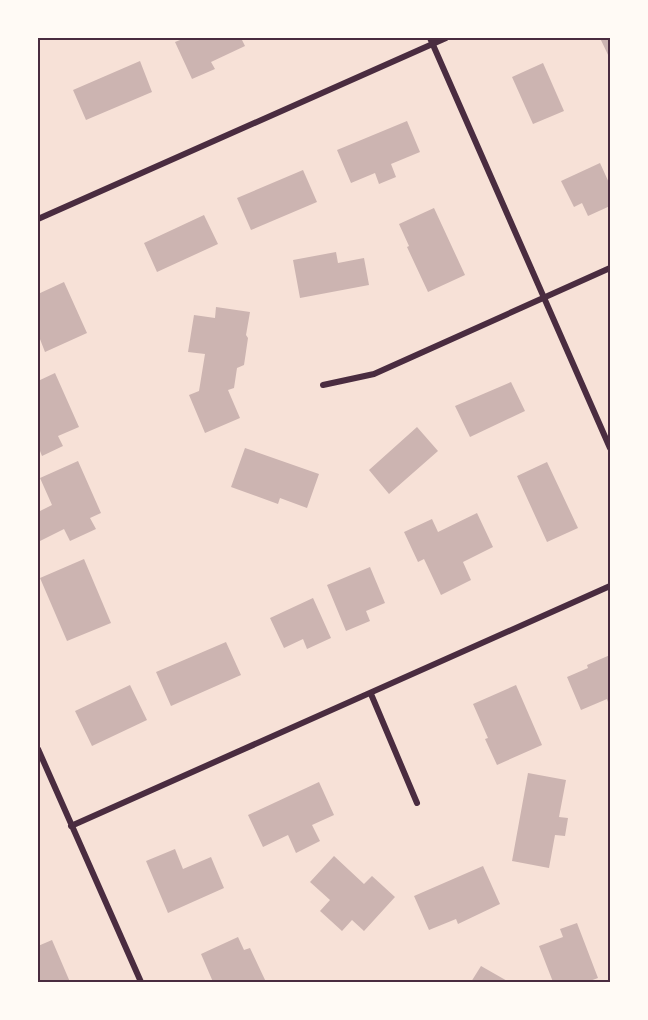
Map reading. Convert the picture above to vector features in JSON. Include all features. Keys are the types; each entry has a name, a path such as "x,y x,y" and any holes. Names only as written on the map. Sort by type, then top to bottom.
{"street":[{"path":"38,219 431,40 446,38"},
{"path":"431,40 610,447"},
{"path":"323,385 374,374 610,268"},
{"path":"71,826 610,586"},
{"path":"371,694 417,803"},
{"path":"38,749 141,982"}],"building":[{"path":"185,38 241,38 245,46 211,62 215,69 192,79 175,42"},
{"path":"600,38 610,38 610,59"},
{"path":"140,61 152,92 86,120 73,90"},
{"path":"543,63 564,111 533,124 512,77"},
{"path":"407,121 420,152 391,164 396,177 379,184 375,173 351,183 337,150"},
{"path":"600,163 610,185 610,206 588,216 582,203 574,207 561,181"},
{"path":"303,170 317,202 251,230 237,198"},
{"path":"434,208 465,275 428,292 399,224"},
{"path":"204,215 218,244 157,272 144,243"},
{"path":"336,252 338,263 364,258 369,285 300,298 293,260"},
{"path":"64,282 87,333 45,352 38,334 38,294"},
{"path":"216,307 250,312 246,335 248,338 244,365 237,368 234,388 228,390 240,418 205,433 189,395 199,391 205,354 188,352 194,315 215,318"},
{"path":"55,373 79,427 58,436 63,446 42,456 38,446 38,381"},
{"path":"511,382 525,411 470,437 455,406"},
{"path":"417,427 438,451 389,494 369,470"},
{"path":"245,448 319,474 307,508 280,498 278,504 231,487"},
{"path":"78,461 101,513 90,518 96,529 70,541 64,529 40,541 38,512 52,505 40,478"},
{"path":"547,462 578,528 547,542 517,476"},
{"path":"477,513 493,547 463,562 471,580 441,595 424,559 418,562 404,532 432,519 438,532"},
{"path":"84,559 111,623 67,641 40,578"},
{"path":"370,567 385,603 366,611 370,621 346,631 327,585"},
{"path":"313,598 331,638 307,649 303,639 284,648 270,618"},
{"path":"226,642 241,675 171,706 156,672"},
{"path":"610,655 610,708 607,699 581,710 567,677"},
{"path":"130,685 147,720 92,746 75,711"},
{"path":"516,685 542,745 497,765 473,704"},
{"path":"528,773 566,780 559,817 568,818 565,836 555,835 549,868 512,861"},
{"path":"319,782 334,815 312,825 320,841 296,853 288,835 263,847 248,815"},
{"path":"175,849 183,869 211,857 224,888 168,913 146,861"},
{"path":"334,856 364,884 372,876 395,897 364,931 352,920 342,931 320,911 330,900 310,882"},
{"path":"483,866 500,904 458,924 456,919 429,930 414,896"},
{"path":"577,923 598,978 587,982 553,982 539,946 563,937 560,929"},
{"path":"238,937 244,950 250,948 266,982 213,982 201,954"},
{"path":"52,940 70,982 38,982 38,946"},
{"path":"481,966 509,982 471,982"}]}
